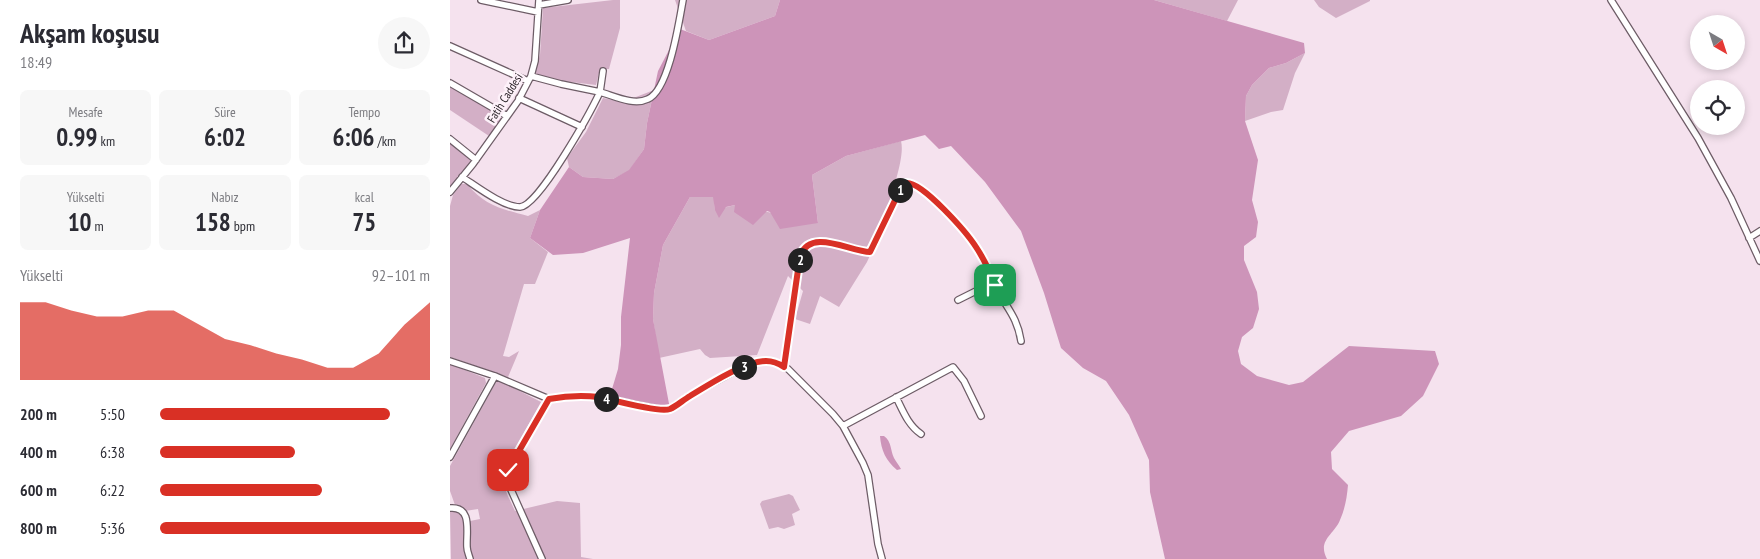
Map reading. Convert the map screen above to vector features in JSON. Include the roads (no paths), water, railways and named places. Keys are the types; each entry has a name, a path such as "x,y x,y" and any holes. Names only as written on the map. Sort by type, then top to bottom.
{"street":[{"path":"481,0 538,12"},
{"path":"539,2 568,0"},
{"path":"450,46 530,78 634,101 649,99 662,84 676,41 683,0"},
{"path":"1611,0 1698,138 1728,193 1760,261"},
{"name":"Fatih Caddesi","path":"450,192 476,160 520,98 530,78 535,61 539,2"},
{"path":"462,177 503,202 520,206 525,205 535,196 582,127 600,92 603,71"},
{"path":"450,83 507,116"},
{"path":"520,98 582,127"},
{"path":"450,139 476,160"},
{"path":"784,367 800,256 803,248 810,244 821,242 840,244 870,252 900,190 906,183 915,184 939,204 976,246 1002,298 1016,320 1021,341"},
{"path":"1749,238 1760,231"},
{"path":"958,300 994,282"},
{"path":"450,361 494,376 549,399 597,397 654,408 670,409 689,396 733,372 758,362 768,361 777,363 810,390 843,426 866,469 882,559"},
{"path":"843,426 953,366 964,381 981,416"},
{"path":"450,457 494,376"},
{"path":"896,397 908,422 921,434"},
{"path":"542,559 507,477 508,470 549,399"},
{"path":"450,500 452,508 462,511 465,515 467,522 467,548 470,559"}]}
